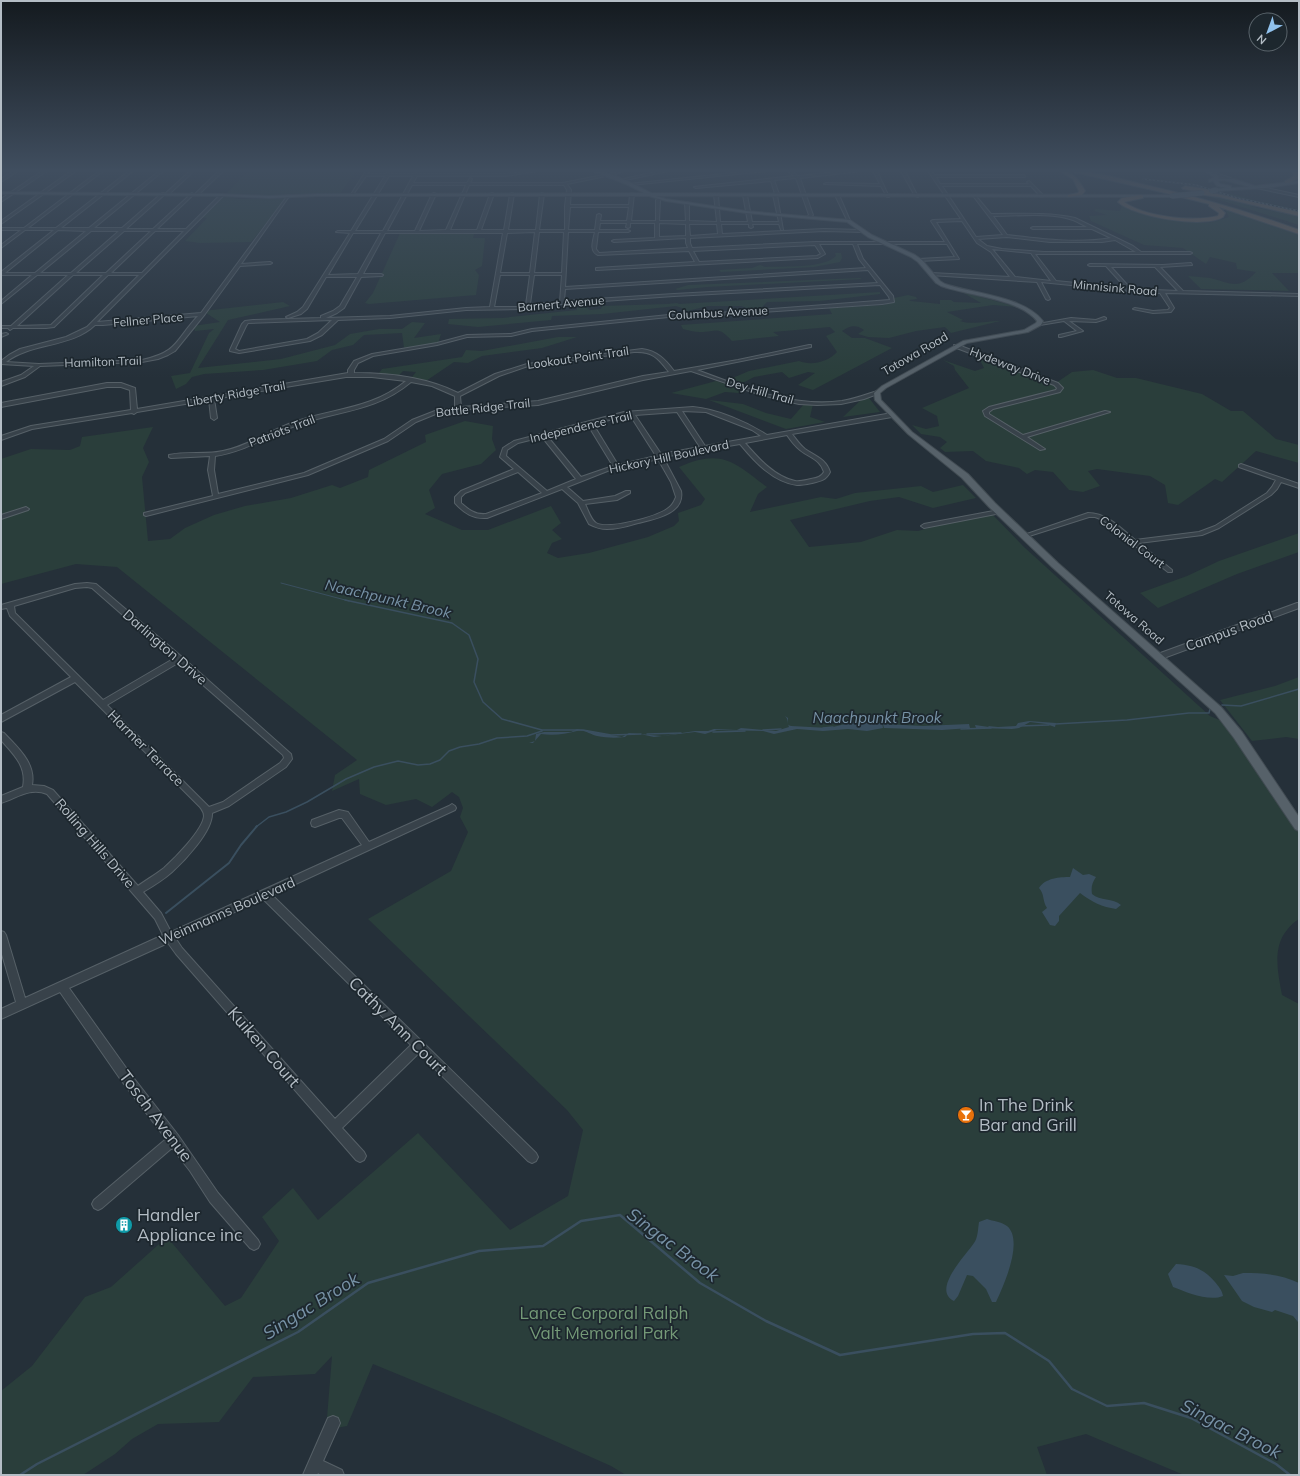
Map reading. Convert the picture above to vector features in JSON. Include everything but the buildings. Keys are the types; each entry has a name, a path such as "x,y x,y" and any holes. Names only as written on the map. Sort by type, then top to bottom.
{"main road":[{"path":"878,240 919,260 938,282 946,286 1024,308 1038,317 1040,324"},
{"name":"Totowa Road","path":"1040,324 1035,328 1026,331 977,339 956,346 884,387 877,393 878,400 917,438 965,476 1024,536 1223,716 1238,735 1299,826"}],"street":[{"path":"1,247 10,240"},
{"path":"1,274 44,240"},
{"path":"1,303 77,240"},
{"path":"7,332 111,240"},
{"path":"1,327 7,332 52,326 144,240"},
{"path":"1,363 16,351 74,336 86,330 95,323 177,240"},
{"name":"Hamilton Trail","path":"1,363 39,364 142,361 158,358 174,350 192,323 202,314 257,240"},
{"path":"277,320 293,316 303,310 347,240"},
{"path":"313,319 332,314 340,309 380,240"},
{"path":"492,308 504,240"},
{"path":"528,306 536,240"},
{"path":"562,303 566,240"},
{"path":"595,240 594,252 598,254 816,243 947,243"},
{"path":"614,241 631,240"},
{"path":"688,240 697,264"},
{"path":"786,240 789,244"},
{"path":"919,260 958,258 945,240"},
{"path":"978,240 981,244 987,247 1002,250 1033,252 1190,253"},
{"path":"1040,240 1109,240"},
{"path":"1117,240 1132,247 1140,253"},
{"path":"597,269 818,257 823,254 816,243"},
{"path":"854,243 861,259 881,284"},
{"path":"987,247 1014,278"},
{"path":"1033,252 1054,282"},
{"path":"238,265 270,263"},
{"path":"1090,265 1156,266 1191,264"},
{"path":"1108,266 1130,290"},
{"path":"1156,266 1183,292"},
{"path":"563,288 869,269"},
{"path":"1,274 143,274"},
{"path":"498,274 564,274"},
{"name":"Minnisink Road","path":"931,274 1014,278 1162,292 1299,295"},
{"path":"325,276 381,275"},
{"path":"1038,280 1048,299"},
{"name":"Columbus Avenue","path":"351,375 351,370 356,362 369,356 437,344 467,336 514,335 532,330 688,314 718,314 886,303 892,301 881,284"},
{"name":"Barnert Avenue","path":"336,318 320,334 308,340 239,352 233,351 243,326 245,323 250,321 336,318 390,317 466,309 525,308 528,306 674,294 881,284"},
{"path":"1135,309 1159,312 1171,310 1172,308 1162,292"},
{"name":"Fellner Place","path":"95,323 103,324 202,314"},
{"path":"1040,324 1065,320 1096,321 1104,318"},
{"path":"1061,336 1081,331 1065,320"},
{"name":"Battle Ridge Trail","path":"146,514 306,474 386,440 414,421 437,412 538,403 606,386 809,346"},
{"name":"Hydeway Drive","path":"956,346 1056,384 1060,388 1058,391 991,408 986,411 987,415 1042,449"},
{"name":"Lookout Point Trail","path":"457,396 497,375 527,365 634,351 647,351 656,354 673,373"},
{"path":"1,384 23,376 39,364"},
{"name":"Dey Hill Trail","path":"692,370 769,396 798,402 837,403 855,400 877,393"},
{"name":"Liberty Ridge Trail","path":"1,438 31,428 134,412 329,377 351,375 383,377 410,381 439,387 457,396"},
{"name":"Patriots Trail","path":"171,456 213,454 239,448 299,422 377,401 400,389 410,381"},
{"path":"1,405 107,385 120,385 133,389 134,412"},
{"path":"457,396 458,409"},
{"path":"211,398 214,418"},
{"name":"Independence Trail","path":"546,494 503,457 506,447 516,442 632,414 693,409 707,410 754,429 766,437"},
{"path":"678,410 703,448"},
{"path":"1022,437 1107,412"},
{"path":"563,487 582,503 591,523 600,527 614,527 664,514 674,506 679,494 660,457 632,414"},
{"name":"Hickory Hill Boulevard","path":"518,470 463,492 458,497 458,503 469,514 482,517 493,515 616,467 703,448 892,415"},
{"path":"590,423 616,467"},
{"path":"742,442 751,453 776,475 787,481 801,483 818,480 824,477 827,472 826,466 822,461 801,449 788,433"},
{"path":"543,435 580,480"},
{"path":"213,454 210,462 210,475 216,497"},
{"path":"1241,466 1299,486"},
{"path":"1134,542 1190,536 1217,527 1269,494 1275,488 1279,480"},
{"path":"582,503 617,498 628,492"},
{"path":"1,517 26,509"},
{"path":"924,526 999,512"},
{"name":"Colonial Court","path":"1024,536 1091,514 1105,519 1170,571"},
{"name":"Darlington Drive","path":"1,607 75,586 94,586 287,754 288,759 286,762 272,773 226,804 208,811"},
{"name":"Harmer Terrace","path":"10,604 12,614 208,811"},
{"name":"Campus Road","path":"1158,657 1299,605"},
{"path":"102,704 179,659"},
{"path":"1,719 76,678"},
{"path":"1,735 25,762 28,768 29,782 27,790"},
{"name":"Rolling Hills Drive","path":"1,800 27,790 41,788 50,792 158,916 169,937"},
{"name":"Weinmanns Boulevard","path":"1,1014 452,808"},
{"path":"137,892 173,866 204,828 208,817 208,811"},
{"path":"315,823 335,815 346,815 368,847"},
{"name":"Cathy Ann Court","path":"265,894 532,1157"},
{"path":"1,935 22,1004"},
{"name":"Kuiken Court","path":"169,937 360,1156"},
{"name":"Tosch Avenue","path":"61,986 125,1076 174,1139 217,1202 254,1244"},
{"path":"335,1128 418,1046"},
{"path":"98,1204 174,1139"},
{"path":"333,1423 313,1470 337,1475"}],"green space":[{"path":"253,240 251,242 200,243 185,241"},
{"path":"397,240 485,240 482,266 475,270 479,275 476,295 369,304 365,303 373,293"},
{"path":"1133,240 1299,240 1299,273 1272,273 1289,291 1201,289 1188,276 1210,278 1239,284 1250,278 1256,272 1237,269 1236,263 1210,257 1206,264 1183,248 1144,245"},
{"path":"835,253 841,253 842,258 840,262 814,267 721,272 719,270 752,268 760,265 765,267 792,267 813,265 830,260 836,256"},
{"path":"862,279 675,289 688,285"},
{"path":"880,292 880,294 820,301 767,302 761,308 750,309 741,306 708,306 683,312 682,308 676,306 602,314 552,316 551,320 478,327 448,324 449,319 502,318 577,310 577,308 586,307 590,310 601,309 602,306 679,304"},
{"path":"962,292 1018,307 993,305 947,312 963,320 960,321 964,322 974,323 1000,321 951,333 945,327 916,331 889,338 868,337 858,334 864,330 861,328 853,326 848,328 842,331 852,338 865,338 892,348 813,390 798,385 815,373 808,372 789,378 782,372 754,377 741,384 728,380 749,371 799,361 814,363 824,361 837,352 826,336 835,332 830,327 773,332 779,336 732,341 717,330 696,332 683,329 681,325 832,314 829,308 884,305 893,301 894,298 908,295 916,297 917,299 909,300 911,301 940,304 940,300 981,303"},
{"path":"283,302 290,306 228,320 198,368 281,359 335,345 350,334 379,329 402,329 412,322 425,323 414,338 441,334 438,343 404,348 402,333 364,335 353,345 332,350 317,361 263,370 204,374 192,377 186,384 176,389 171,376 190,373 209,333 214,329 195,331 193,326 220,322 203,311"},
{"path":"558,337 577,337 542,348 482,356 468,363 454,362 423,383 409,381 416,372 403,371 395,379 377,376 382,369 462,357 466,350 482,351"},
{"path":"986,359 1053,385 1072,372 1093,370 1117,378 1136,378 1202,394 1231,411 1243,411 1276,439 1299,445 1299,463 1256,451 1222,482 1215,479 1178,505 1168,503 1165,485 1150,476 1097,469 1088,471 1100,486 1083,492 1069,490 1053,472 1035,470 1027,474 1019,468 986,461 973,451 945,452 940,448 947,442 940,437 921,434 912,425 926,429 939,426 937,416 922,408 969,388 955,370 954,366 943,360 975,371 984,368 980,360"},
{"path":"716,381 743,390 739,393 725,392 706,399 671,393"},
{"path":"863,398 869,398 880,412 843,417"},
{"path":"709,400 743,404 766,413 791,419 805,403 813,404 810,417 825,422 786,429"},
{"name":"Lance Corporal Ralph Valt Memorial Park","path":"465,421 493,426 492,439 496,450 481,464 442,474 429,490 435,508 425,514 462,530 488,530 551,506 561,523 552,530 562,539 552,543 547,553 558,558 589,553 648,537 674,526 679,521 678,513 701,505 705,499 679,467 694,461 717,458 727,460 767,487 758,494 750,512 821,497 836,499 855,493 921,486 933,492 963,485 976,498 933,508 899,497 870,501 790,520 809,547 861,542 897,530 918,531 989,511 1024,547 1210,716 1224,722 1299,833 1299,919 1294,922 1282,937 1279,945 1277,961 1282,995 1299,1004 1299,1475 1184,1475 1086,1434 1037,1447 1047,1475 626,1475 611,1466 497,1415 373,1364 347,1426 331,1429 327,1418 332,1356 315,1374 253,1377 219,1422 158,1424 132,1439 115,1454 83,1475 1,1475 1,1391 32,1366 85,1297 111,1287 167,1237 225,1306 241,1298 279,1241 262,1217 293,1188 318,1220 418,1133 510,1230 568,1196 583,1130 567,1110 368,919 451,871 468,832 460,817 463,808 459,797 452,792 432,807 416,799 386,805 360,794 359,779 332,791 335,775 357,760 117,567 76,564 1,584 1,459 31,449 70,450 80,446 82,437 153,427 143,448 149,462 142,477 148,541 170,539 185,528 214,515 245,506 291,498 332,485 340,488 368,477 369,470 426,442 425,435"},
{"path":"1299,533 1299,552 1237,574 1158,608 1140,593 1187,576 1219,561"},
{"path":"1299,677 1299,739 1286,737 1252,741 1220,700 1275,686"}],"water":[{"path":"1029,721 1056,723 1055,727 1030,722 1019,728 1012,729 976,728 975,725 989,727 988,726 1016,726 1018,723"},
{"path":"853,722 882,723 883,728 867,731 848,729 823,731 797,729 774,734 763,731 717,730 705,734 695,732 654,737 640,734 662,736 714,729 737,730 741,728 776,731 789,727 788,725 829,728"},
{"path":"883,724 923,726 969,724 970,728 942,730 884,728"},
{"path":"577,729 622,737 629,733 640,734 628,734 625,737 615,738 597,736 585,731 580,731 550,735 541,734 535,741 536,734 544,732 571,732"},
{"path":"1073,868 1083,875 1089,874 1096,877 1092,885 1092,894 1099,898 1114,901 1121,905 1116,909 1106,907 1080,893 1059,916 1059,921 1055,926 1050,925 1042,912 1047,908 1039,888 1049,880 1070,877"},
{"path":"987,1219 1007,1226 1012,1233 1014,1241 1011,1263 1003,1285 996,1302 992,1302 986,1289 973,1276 967,1275 958,1296 954,1301 948,1296 946,1289 948,1281 952,1272 975,1241 979,1222"},
{"path":"1176,1264 1198,1268 1207,1274 1221,1290 1223,1296 1217,1298 1204,1297 1173,1287 1168,1274"},
{"path":"1243,1273 1272,1275 1299,1283 1298,1322 1293,1316 1275,1310 1272,1312 1254,1307 1242,1301 1224,1275 1233,1276"}],"waterway":[{"name":"Naachpunkt Brook","path":"281,583 346,600"},
{"name":"Naachpunkt Brook","path":"346,600 452,623 469,635 478,659 474,682 483,702 502,719 542,730 583,730 611,735 641,734"},
{"name":"Naachpunkt Brook","path":"1222,705 1241,706 1299,689"},
{"name":"Naachpunkt Brook","path":"1055,724 1127,720 1189,713 1209,713 1210,709"},
{"name":"Naachpunkt Brook","path":"1019,726 1049,725"},
{"name":"Naachpunkt Brook","path":"823,728 833,727"},
{"name":"Naachpunkt Brook","path":"961,729 991,728"},
{"name":"Naachpunkt Brook","path":"763,730 781,729"},
{"name":"Naachpunkt Brook","path":"256,827 269,817 286,812 307,802 346,779 374,767 398,761 418,765 430,764 440,760 449,751 460,747 479,744 497,738 527,736 542,731"},
{"name":"Naachpunkt Brook","path":"713,732 745,731"},
{"name":"Naachpunkt Brook","path":"647,734 681,733"},
{"name":"Naachpunkt Brook","path":"166,913 229,863 241,845 256,827"},
{"name":"Singac Brook","path":"20,1475 37,1464 298,1332 368,1283 479,1251 543,1246 581,1221 620,1215 700,1283 766,1321 840,1355 973,1334 1005,1333 1049,1361 1072,1389 1107,1406 1144,1403 1191,1418 1276,1464 1290,1475"}],"place":[{"name":"In The Drink Bar and Grill","path":"966,1115"},
{"name":"Handler Appliance inc","path":"124,1225"}]}
